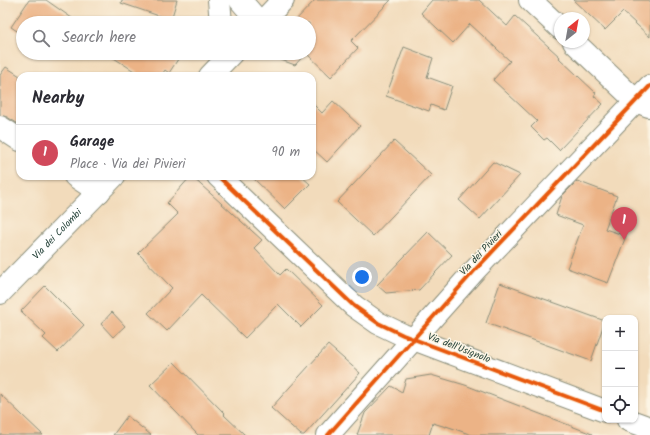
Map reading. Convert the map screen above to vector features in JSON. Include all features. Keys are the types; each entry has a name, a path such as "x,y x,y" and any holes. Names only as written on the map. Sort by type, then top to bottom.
{"street":[{"path":"219,0 220,16"},
{"path":"240,0 254,16"},
{"path":"267,16 283,0"},
{"path":"530,0 554,22"},
{"path":"582,48 645,98"},
{"name":"Via dei Pivieri","path":"328,435 481,264 645,98"},
{"path":"0,127 16,137"},
{"path":"81,180 99,192"},
{"name":"Via dei Colombi","path":"4,283 110,180"},
{"name":"Via dell'Usignolo","path":"222,180 354,306 378,323 414,339 602,410"},
{"path":"636,423 650,428"}],"building":[{"path":"29,0 46,0 69,16 18,16"},
{"path":"122,0 177,0 172,16 159,16 121,3"},
{"path":"315,0 391,0 351,41 358,48 331,77 313,60 316,60 316,16 300,16"},
{"path":"432,0 479,0 507,26 515,16 560,57 559,58 596,93 594,96 603,104 559,150 547,138 544,140 531,127 537,121 493,80 510,61 470,24 453,43 421,13"},
{"path":"573,0 650,0 650,37 623,12 605,30 590,16 590,12 586,12"},
{"path":"16,20 16,30 11,27"},
{"path":"404,47 433,58 427,77 452,86 444,110 431,105 429,111 386,96"},
{"path":"117,60 177,60 170,72 165,70 164,72 136,72"},
{"path":"281,60 300,60 295,65"},
{"path":"6,67 16,73 16,123 0,115 0,75"},
{"path":"333,101 360,126 327,162 316,152 316,107 322,113"},
{"path":"394,141 431,175 373,236 337,202"},
{"path":"493,162 520,175 480,219 459,200"},
{"path":"187,180 195,180 262,240 254,248 280,275 286,269 323,305 301,327 278,304 245,338 201,295 167,331 148,313 172,288 138,253 178,214 167,203"},
{"path":"255,180 306,180 310,184 285,209"},
{"path":"577,181 617,196 605,229 626,236 608,283 567,268 583,225 556,215 562,196"},
{"path":"428,232 452,255 419,290 386,293 377,285"},
{"path":"500,283 602,320 602,330 591,361 486,323"},
{"path":"45,286 84,325 58,352 43,338 46,335 21,311"},
{"path":"112,312 125,326 113,337 101,324"},
{"path":"328,345 360,373 304,435 301,435 271,408"},
{"path":"174,362 245,435 198,435 150,385"},
{"path":"431,375 465,385 592,435 472,435 433,423 429,435 357,435 365,413 391,386 402,392 406,379"},
{"path":"0,394 43,435 0,435"},
{"path":"127,416 151,435 113,435"}],"cycle path":[{"path":"328,435 475,270 650,86"},
{"path":"222,180 354,306 378,323 403,335 602,410"}],"place":[{"name":"Garage","path":"624,240"}]}
